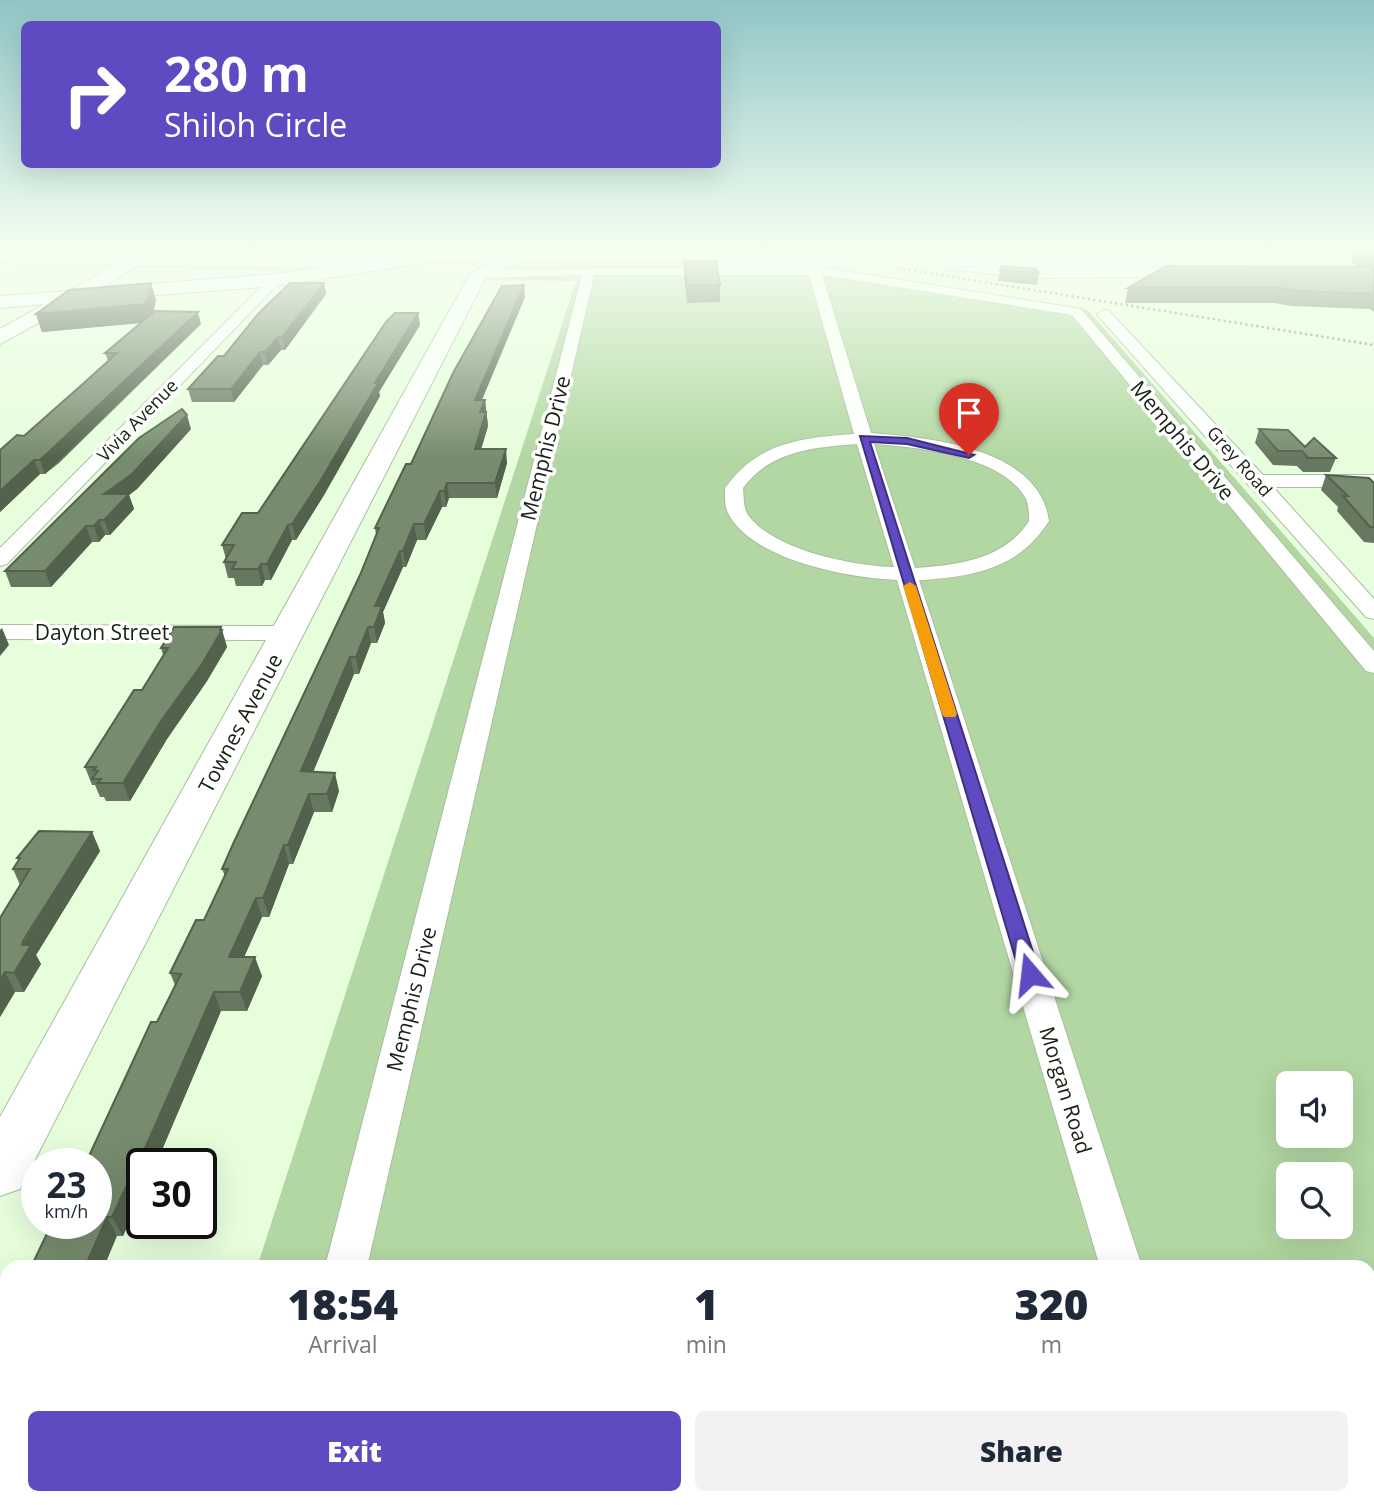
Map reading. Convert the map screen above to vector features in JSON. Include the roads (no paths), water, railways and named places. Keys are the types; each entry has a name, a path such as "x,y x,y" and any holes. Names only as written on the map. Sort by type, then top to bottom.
{"main road":[{"path":"0,338 33,318"},
{"name":"Townes Avenue","path":"0,1171 288,634 445,318"}],"street":[{"name":"Vivia Avenue","path":"0,560 238,318"},
{"name":"Memphis Drive","path":"348,1260 577,318"},
{"name":"Morgan Road","path":"828,318 1119,1260"},
{"name":"Memphis Drive","path":"1081,318 1374,667"},
{"name":"Grey Road","path":"1108,318 1374,612"},
{"path":"864,438 907,441 950,449 987,462 1017,479 1035,499 1039,521 1027,541 999,559 957,570 906,574 847,569 795,555 757,534 736,511 734,488 750,467 779,452 818,442 864,438"},
{"path":"1258,481 1374,481"},
{"name":"Dayton Street","path":"0,632 288,634"}],"railway":[{"path":"1208,318 1374,345"}]}
